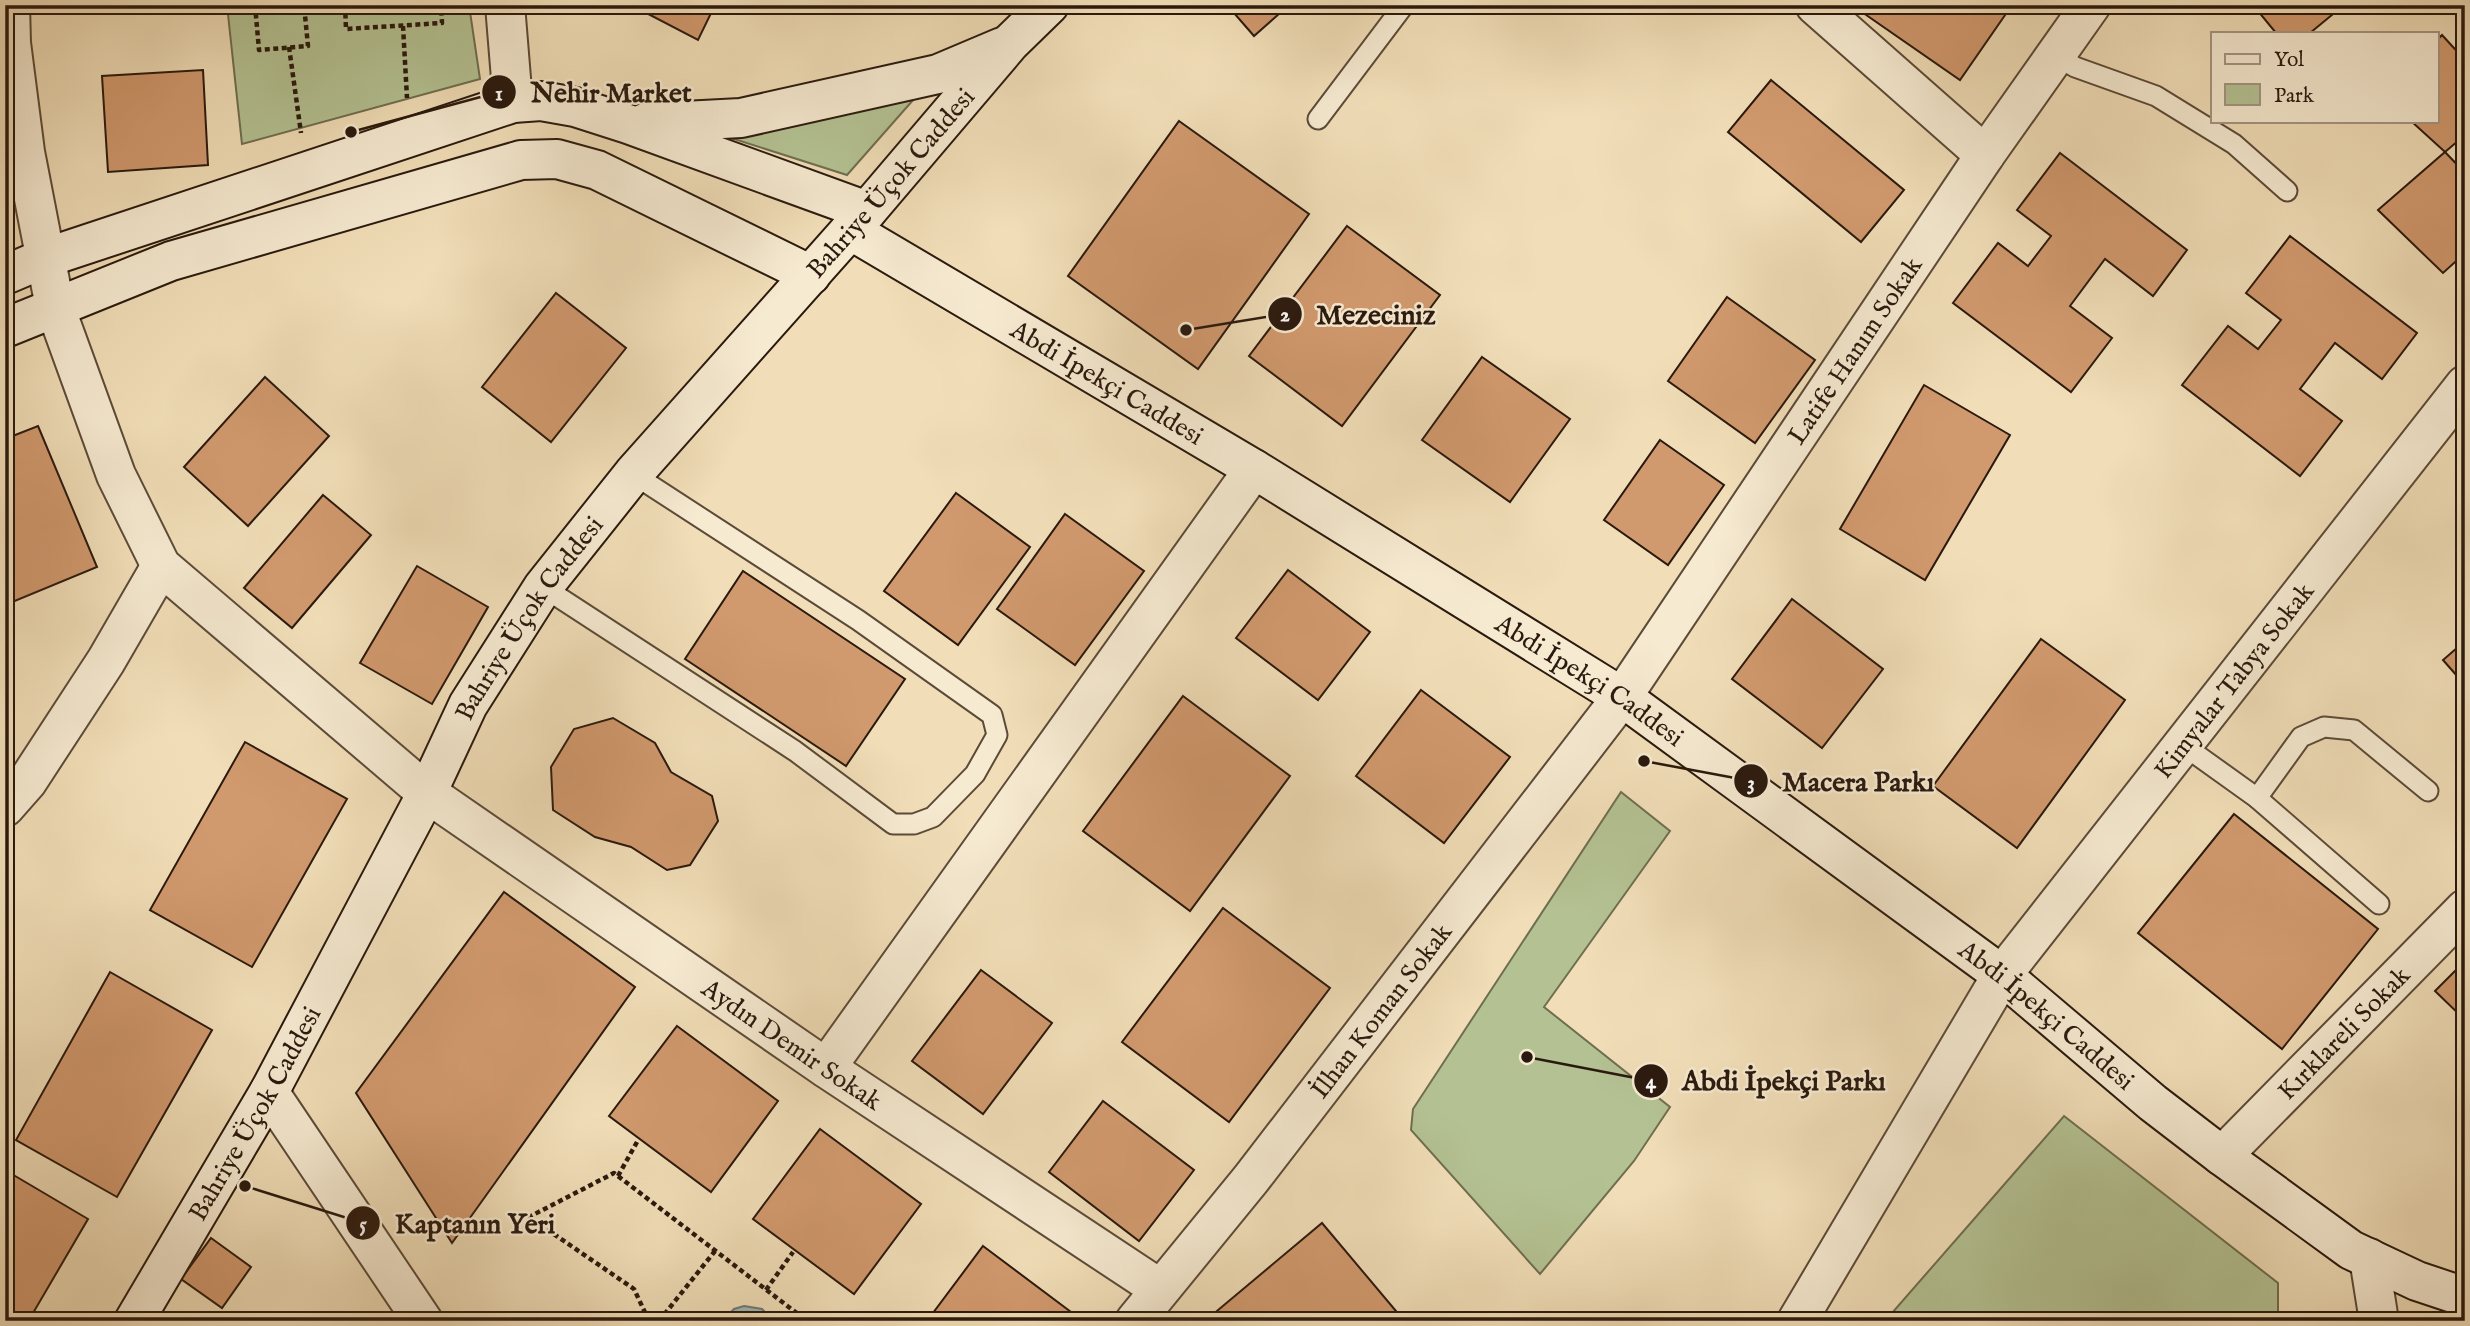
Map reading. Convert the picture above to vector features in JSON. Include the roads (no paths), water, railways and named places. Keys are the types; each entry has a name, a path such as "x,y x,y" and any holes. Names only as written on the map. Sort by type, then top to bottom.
{"street":[{"path":"5,807 27,782 106,661 161,566 116,475 55,307 25,152 8,43 10,5"},
{"path":"505,5 513,103"},
{"name":"Bahriye Üçok Caddesi","path":"134,1321 269,1093 427,793 468,705 543,587 633,474 765,323 811,275 1010,43 1049,5"},
{"path":"1815,5 1985,155"},
{"name":"Latife Hanım Sokak","path":"1622,697 1985,155 2091,5"},
{"path":"628,124 741,118 938,74 1010,43"},
{"name":"Abdi İpekçi Caddesi","path":"5,275 45,258 513,103 541,100 575,107 628,124 858,221 1622,697 2002,975 2153,1103 2351,1250 2417,1281 2465,1297"},
{"path":"5,328 171,261 521,160 558,159 597,170 811,275"},
{"name":"Kimyalar Tabya Sokak","path":"1797,1321 2002,975 2465,385"},
{"path":"826,1068 1254,469"},
{"name":"Aydın Demir Sokak","path":"161,566 427,793 826,1068 1160,1289"},
{"name":"İlhan Koman Sokak","path":"1136,1321 1251,1180 1622,697"},
{"name":"Kırklareli Sokak","path":"2222,1156 2465,909"},
{"path":"269,1093 423,1321"},
{"path":"2369,1258 2379,1321"},
{"path":"2457,1321 2465,1309"}],"lane":[{"path":"1318,119 1404,5"},
{"path":"2055,55 2075,67 2156,96 2234,144 2287,191"},
{"path":"543,587 795,751 894,824 914,824 933,817 975,774 997,735 992,715 858,620 633,474"},
{"path":"2257,798 2301,737 2324,727 2354,730 2428,791"},
{"path":"2182,745 2257,798 2379,904"}],"water":[{"path":"744,1306 762,1309 773,1321 723,1321 734,1309"}],"place":[{"name":"Nehir Market","path":"351,132"},
{"name":"Mezeciniz","path":"1186,330"},
{"name":"Macera Parkı","path":"1644,761"},
{"name":"Abdi İpekçi Parkı","path":"1527,1057"},
{"name":"Kaptanın Yeri","path":"245,1186"}]}
